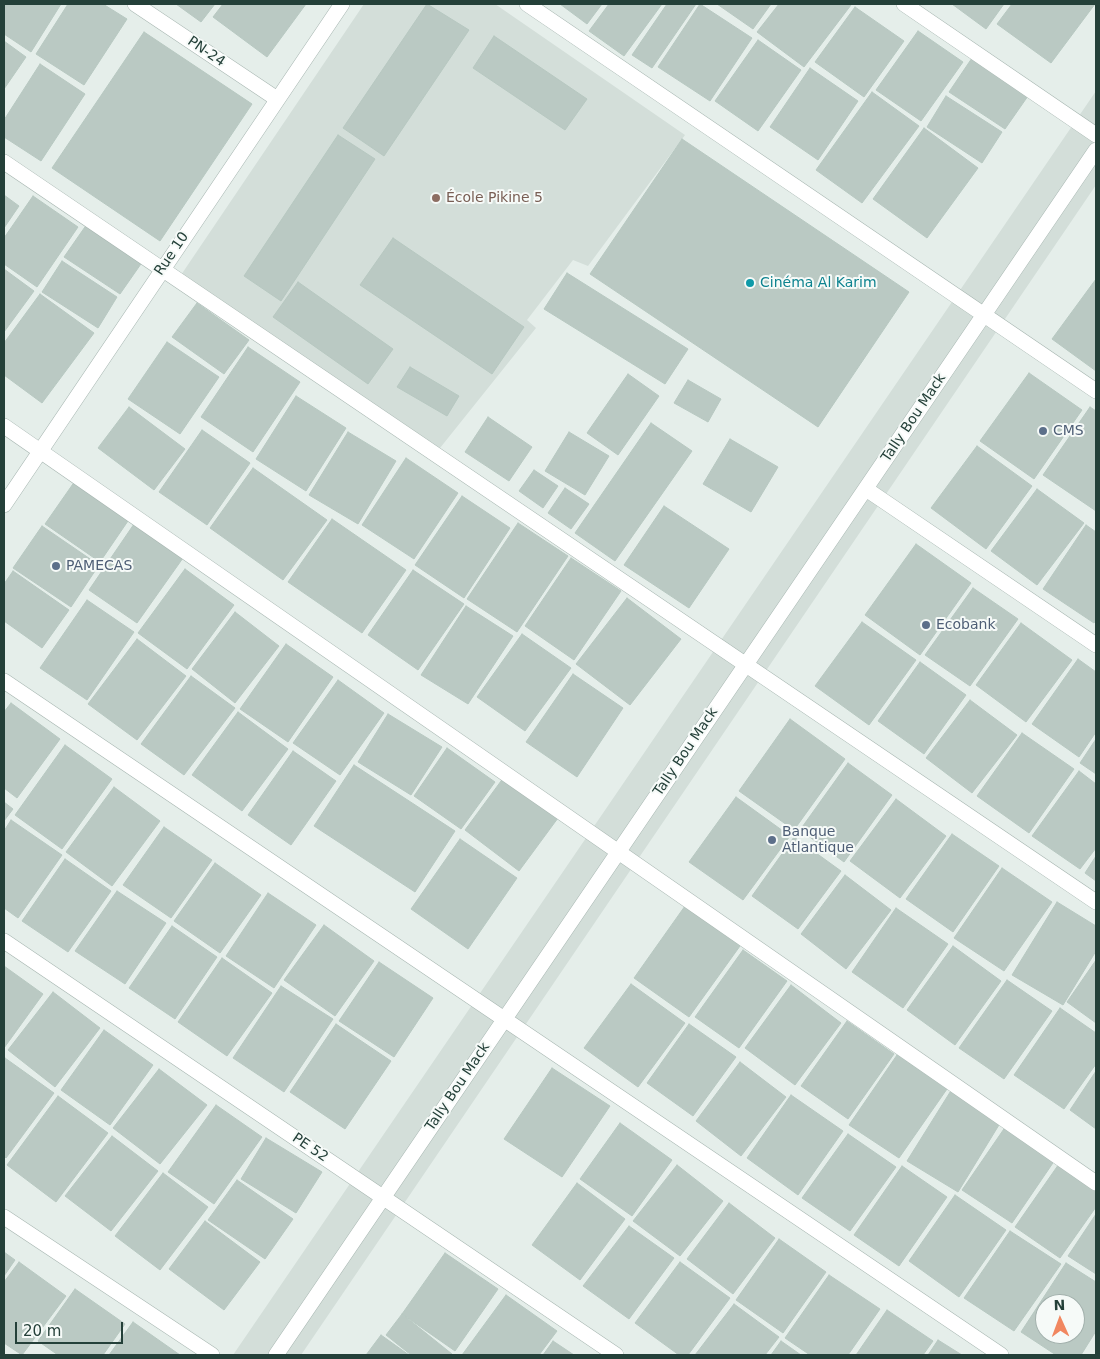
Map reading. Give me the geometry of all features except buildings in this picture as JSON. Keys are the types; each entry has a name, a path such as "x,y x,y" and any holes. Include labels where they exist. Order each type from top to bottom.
{"street":[{"name":"PN-24","path":"135,4 277,99"},
{"name":"Rue 10","path":"4,505 342,4"},
{"path":"527,4 1096,391"},
{"path":"904,4 1096,134"},
{"name":"Tally Bou Mack","path":"276,1355 1096,150"},
{"path":"4,162 1096,902"},
{"path":"4,426 1096,1183"},
{"path":"866,489 1096,645"},
{"path":"4,681 1001,1355"},
{"name":"PE 52","path":"4,941 616,1355"},
{"path":"4,1217 212,1355"}],"shaded area":[{"name":"École Pikine 5","path":"364,4 495,4 685,135 588,266 573,260 527,320 536,328 440,448 181,275"},
{"path":"1096,91 1096,185 301,1355 233,1355"}],"place":[{"name":"École Pikine 5","path":"436,198"},
{"name":"Cinéma Al Karim","path":"750,283"},
{"name":"CMS","path":"1043,431"},
{"name":"PAMECAS","path":"56,566"},
{"name":"Ecobank","path":"926,625"},
{"name":"Banque Atlantique","path":"772,840"}]}
